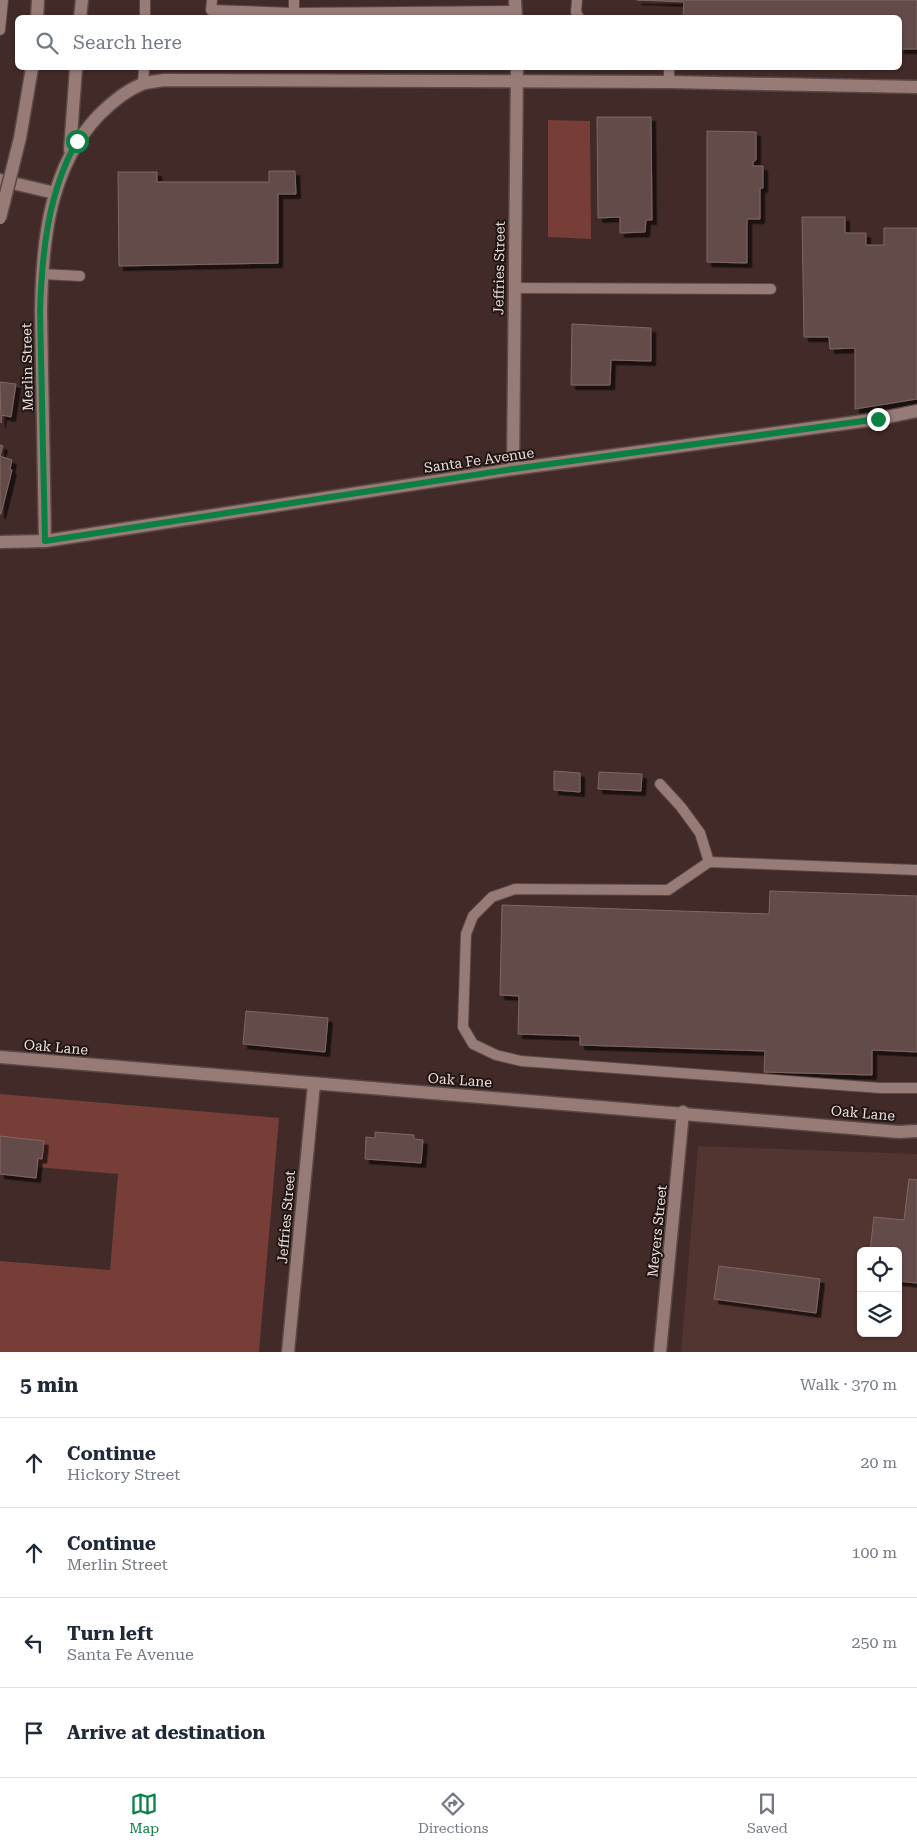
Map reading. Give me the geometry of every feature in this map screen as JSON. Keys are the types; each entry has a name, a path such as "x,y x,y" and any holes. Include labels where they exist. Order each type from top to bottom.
{"street":[{"path":"37,15 38,0"},
{"path":"80,15 82,0"},
{"path":"0,218 20,138 32,70"},
{"path":"69,155 76,70"},
{"name":"Jeffries Street","path":"513,469 517,70"},
{"path":"69,155 89,125 123,93 144,84 165,80 517,83 669,82 917,87"},
{"name":"Merlin Street","path":"45,541 40,311 42,274 46,234 54,193 69,155"},
{"path":"0,180 54,193"},
{"name":"Santa Fe Avenue","path":"0,542 45,541 513,469 878,419 917,411"},
{"name":"Oak Lane","path":"0,1057 917,1132"},
{"name":"Jeffries Street","path":"288,1352 314,1084"},
{"name":"Meyers Street","path":"660,1352 683,1112"}],"lane":[{"path":"145,0 145,15"},
{"path":"212,0 211,10 294,13 515,10"},
{"path":"294,0 294,13"},
{"path":"577,0 578,15"},
{"path":"0,30 2,5"},
{"path":"144,70 144,84"},
{"path":"669,70 669,82"},
{"path":"42,274 80,276"},
{"path":"514,288 772,289"},
{"path":"660,784 681,807 700,833 708,862"},
{"path":"917,870 708,862 668,890 515,889 492,897 473,916 466,934 463,1026 473,1044 496,1055 521,1061 880,1088 917,1088"}],"shaded area":[{"path":"548,120 590,121 591,239 548,237"},
{"path":"0,1094 279,1118 259,1352 0,1352 0,1261 110,1270 118,1174 0,1164"},
{"path":"698,1146 917,1154 917,1352 681,1352"}],"building":[{"path":"637,0 917,0 917,49 902,49 902,15 683,15 684,2"},
{"path":"597,117 651,117 652,220 646,220 645,232 620,233 620,217 598,218"},
{"path":"707,131 756,132 756,160 753,162 753,166 763,166 763,188 760,188 760,219 747,219 747,263 707,262"},
{"path":"269,171 295,171 296,194 278,194 278,263 119,266 118,172 157,172 157,182 269,182"},
{"path":"802,217 845,217 845,233 866,233 866,245 884,245 884,228 917,228 917,399 855,409 855,348 830,349 829,337 804,337"},
{"path":"572,324 651,328 651,361 611,360 610,385 571,385"},
{"path":"0,382 16,384 11,417 2,415 1,423"},
{"path":"0,445 3,446 0,456"},
{"path":"0,456 12,460 10,469 12,470 1,514 0,514"},
{"path":"554,771 580,773 580,792 554,790"},
{"path":"599,772 642,774 641,791 598,789"},
{"path":"770,891 917,896 917,1052 872,1050 872,1075 764,1072 765,1051 580,1045 580,1036 518,1034 519,996 500,995 502,905 769,914"},
{"path":"246,1011 328,1018 325,1052 243,1044"},
{"path":"375,1132 414,1135 414,1139 423,1140 421,1163 365,1159 366,1137 375,1138"},
{"path":"0,1136 44,1141 42,1159 38,1158 36,1178 0,1174"},
{"path":"909,1179 917,1180 917,1283 902,1281 902,1247 870,1247 874,1217 904,1220"},
{"path":"719,1266 820,1279 816,1313 714,1299"}],"route":[{"path":"77,141 69,155 54,193 46,234 42,274 40,311 45,541 513,469 878,419"}]}
